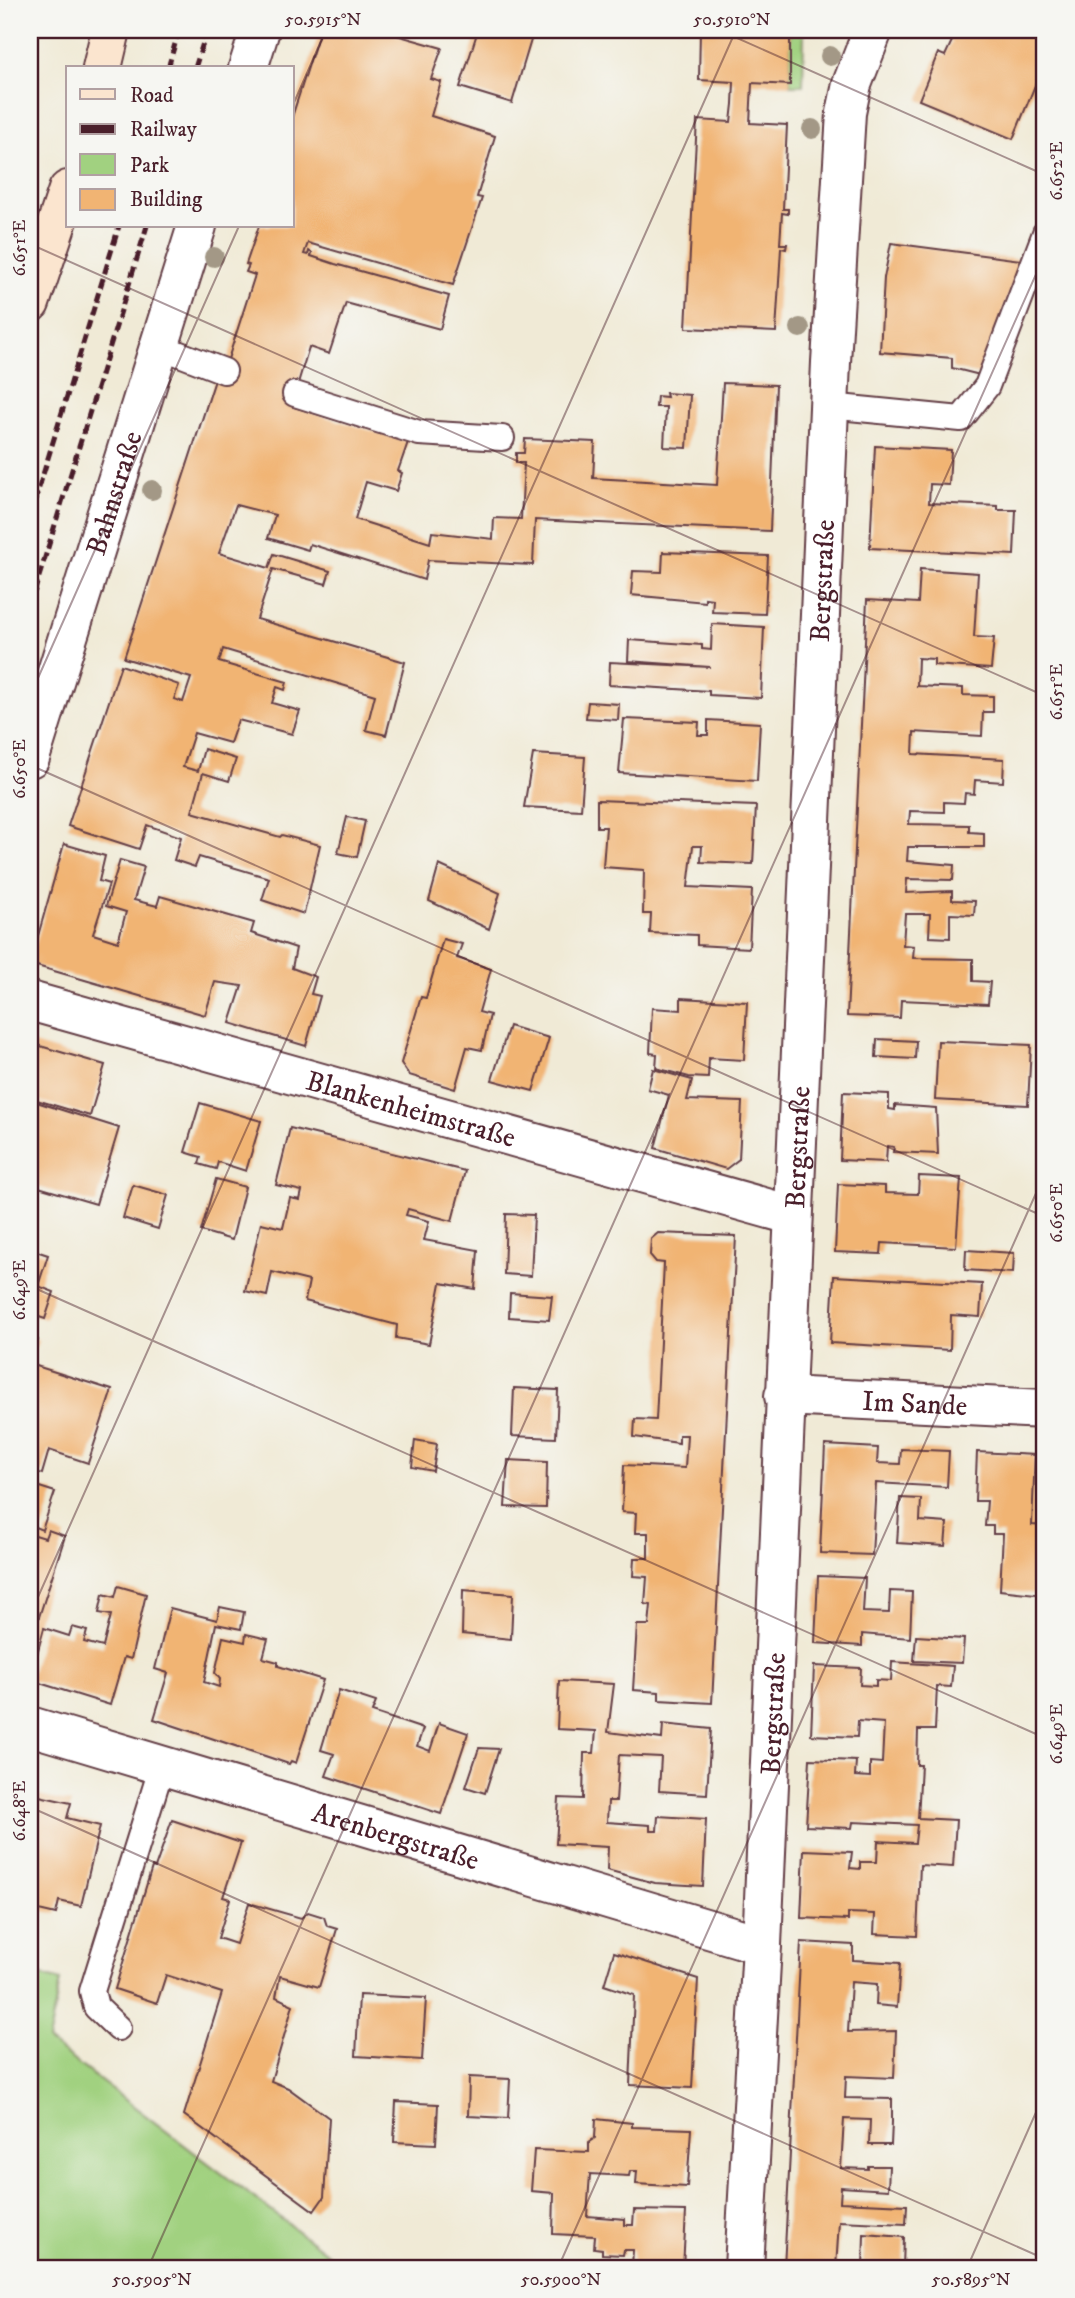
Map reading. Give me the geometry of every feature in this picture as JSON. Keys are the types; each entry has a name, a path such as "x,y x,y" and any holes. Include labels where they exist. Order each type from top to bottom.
{"street":[{"path":"102,66 111,30"},
{"path":"249,66 260,30"},
{"name":"Bergstraße","path":"744,2268 762,1945 791,1215 829,406 846,113 852,83 873,30"},
{"path":"30,303 66,196"},
{"name":"Bahnstraße","path":"30,758 196,228"},
{"name":"Blankenheimstraße","path":"30,1001 791,1215"},
{"name":"Im Sande","path":"784,1396 1045,1409"},
{"name":"Arenbergstraße","path":"30,1726 762,1945"}],"lane":[{"path":"829,406 961,419 987,386 1045,233"},
{"path":"159,346 224,371"},
{"path":"295,394 419,433 502,439"},
{"path":"118,2028 96,2007 92,1991 162,1766"}],"green space":[{"path":"790,30 804,30 803,85 790,85"},
{"path":"30,1972 60,1981 48,2041 346,2268 30,2268"}],"building":[{"path":"320,30 391,30 389,33 442,48 431,79 441,82 431,116 495,136 477,197 482,198 453,285 308,243 304,254 308,255 309,251 311,256 335,264 449,296 440,329 346,303 329,354 309,347 291,406 408,442 398,471 402,473 396,491 366,482 355,519 430,543 432,532 493,539 494,518 521,519 524,463 516,463 516,453 524,453 525,439 595,442 593,478 717,485 723,383 776,385 770,531 535,520 533,565 428,560 424,580 310,544 308,550 268,538 275,515 236,505 219,553 269,568 274,554 330,571 326,584 273,569 257,619 405,662 386,735 366,730 375,695 223,649 219,662 287,682 285,690 277,687 272,703 300,711 292,734 238,720 230,743 194,733 183,767 198,771 204,749 236,759 229,781 203,773 192,812 280,837 282,835 320,845 304,914 262,900 269,878 199,857 195,867 174,860 181,837 147,825 139,849 68,826 121,665 179,685 174,699 183,702 191,678 124,658 215,380 221,381 255,275 246,272 249,265 246,264 258,228 294,228 294,111"},
{"path":"478,30 534,30 512,103 460,87"},
{"path":"700,30 790,30 790,85 752,83 750,123 787,125 783,209 788,209 788,214 782,213 780,244 787,244 786,249 781,248 776,332 686,328 697,120 731,122 733,104 734,82 699,80"},
{"path":"948,30 1045,32 1045,61 1013,139 919,100 938,53 945,56 952,41 944,37"},
{"path":"891,243 1021,260 980,375 952,368 952,358 880,352 884,278"},
{"path":"666,393 690,395 687,448 664,447 666,407 656,407 657,396 667,397"},
{"path":"875,446 951,450 949,485 930,484 929,503 998,506 998,510 1016,510 1014,555 870,548"},
{"path":"663,552 768,556 765,614 712,612 713,599 705,598 705,602 631,595 633,571 662,572"},
{"path":"920,569 978,573 974,637 994,638 991,669 934,665 934,659 918,658 917,686 963,688 963,695 993,696 993,712 983,712 982,736 914,732 913,754 1004,759 1003,782 975,780 974,794 965,793 964,803 944,802 944,812 910,811 909,824 969,825 969,832 984,833 984,847 908,847 907,861 954,865 953,880 907,879 906,893 952,891 952,900 975,901 974,915 950,914 950,938 929,937 930,914 905,914 903,945 914,946 913,958 973,959 973,981 990,982 988,1004 901,1000 900,1018 847,1016 867,600 918,603"},
{"path":"712,624 764,627 761,698 709,695 709,691 609,685 610,662 710,667 628,661 629,640 702,645 702,649 711,650"},
{"path":"588,702 619,704 618,720 586,718"},
{"path":"624,719 699,722 698,735 708,735 708,720 760,723 757,781 619,773"},
{"path":"533,754 585,757 581,810 524,807"},
{"path":"597,800 756,806 753,864 701,862 702,846 693,846 688,887 752,890 749,948 697,945 697,935 650,933 651,914 643,914 644,870 603,867 606,827 597,827"},
{"path":"347,817 365,821 357,857 338,853"},
{"path":"64,844 105,856 99,881 109,884 93,934 118,942 126,912 106,906 120,860 144,867 134,900 157,906 160,896 254,923 251,933 296,948 292,968 316,977 311,994 320,996 306,1046 230,1023 242,986 215,982 205,1015 30,964"},
{"path":"439,865 500,893 489,929 429,901"},
{"path":"443,939 462,944 457,958 491,969 479,1012 490,1015 482,1050 467,1047 455,1089 409,1075 401,1063 421,997 426,998"},
{"path":"681,998 747,1002 744,1060 709,1058 708,1078 689,1077 656,1068 657,1054 650,1053 652,1008 681,1010"},
{"path":"509,1026 549,1038 533,1091 492,1080"},
{"path":"877,1039 916,1041 915,1059 876,1057"},
{"path":"938,1041 1031,1045 1028,1105 935,1100"},
{"path":"30,1043 105,1065 90,1116 30,1098"},
{"path":"653,1069 692,1080 687,1100 742,1102 739,1159 726,1169 655,1148 669,1095 648,1089"},
{"path":"843,1092 889,1094 889,1109 895,1110 895,1105 936,1108 938,1154 893,1152 894,1147 887,1146 886,1162 840,1160"},
{"path":"30,1100 119,1128 96,1204 35,1186 30,1200"},
{"path":"200,1103 261,1121 246,1171 218,1162 216,1169 199,1164 201,1157 185,1152"},
{"path":"290,1128 465,1171 452,1221 408,1209 406,1215 429,1221 424,1240 478,1250 475,1289 441,1283 429,1344 396,1338 397,1325 305,1301 309,1281 272,1272 267,1296 245,1291 261,1223 283,1228 290,1198 300,1200 302,1191 276,1185"},
{"path":"919,1176 961,1178 956,1247 882,1243 881,1254 835,1252 838,1184 885,1186 885,1193 918,1194"},
{"path":"216,1179 245,1187 232,1240 201,1231"},
{"path":"133,1185 168,1195 158,1229 123,1218"},
{"path":"506,1214 534,1215 531,1276 504,1274"},
{"path":"658,1233 736,1236 712,1703 659,1700 659,1692 633,1690 637,1625 649,1625 651,1605 645,1604 647,1577 633,1576 634,1558 648,1558 648,1533 635,1533 636,1513 622,1512 624,1465 685,1468 687,1435 679,1435 679,1443 634,1437 635,1419 656,1420 664,1263 656,1262 650,1255 651,1239"},
{"path":"30,1249 48,1255 38,1286 54,1292 45,1319 30,1314"},
{"path":"966,1250 1014,1253 1013,1273 965,1270"},
{"path":"834,1276 982,1284 980,1317 951,1315 950,1350 830,1343"},
{"path":"510,1293 552,1296 549,1320 509,1317"},
{"path":"30,1337 38,1340 30,1362"},
{"path":"30,1364 112,1390 88,1463 49,1450 42,1474 30,1470"},
{"path":"514,1388 558,1390 556,1438 512,1436"},
{"path":"415,1440 437,1444 433,1471 412,1467"},
{"path":"825,1445 878,1448 877,1463 900,1464 901,1449 949,1451 947,1487 876,1483 872,1555 820,1553"},
{"path":"977,1452 1035,1455 1032,1525 1045,1526 1045,1595 1000,1590 1003,1534 993,1534 993,1526 985,1526 987,1501 975,1501"},
{"path":"508,1460 547,1462 546,1508 505,1507"},
{"path":"30,1484 55,1492 42,1530 30,1525"},
{"path":"900,1498 921,1499 920,1521 947,1523 945,1546 897,1543"},
{"path":"48,1530 65,1536 30,1645 30,1541 32,1534 45,1538"},
{"path":"818,1576 865,1578 863,1612 889,1613 890,1591 912,1592 910,1638 862,1634 862,1646 815,1643"},
{"path":"118,1586 146,1594 131,1659 124,1657 110,1705 30,1680 44,1628 69,1636 72,1627 87,1631 84,1642 103,1647 111,1615 99,1613 103,1594 115,1597"},
{"path":"463,1590 513,1594 511,1639 462,1634"},
{"path":"220,1607 244,1612 241,1629 216,1624 204,1682 219,1687 220,1679 215,1673 223,1637 245,1642 246,1634 268,1639 263,1658 278,1662 278,1666 323,1680 296,1763 291,1761 289,1764 154,1719 168,1673 155,1669 170,1608 217,1620"},
{"path":"916,1636 964,1639 962,1663 914,1661"},
{"path":"892,1662 953,1666 951,1687 937,1686 935,1730 918,1730 917,1765 921,1765 918,1818 956,1820 953,1867 920,1865 917,1936 874,1934 875,1914 848,1913 848,1920 801,1918 804,1850 852,1852 850,1868 860,1869 860,1862 877,1862 878,1841 915,1843 917,1825 853,1822 852,1828 806,1826 810,1759 856,1761 855,1776 870,1777 870,1762 882,1763 884,1723 858,1721 857,1737 811,1735 814,1666 861,1668 860,1685 876,1686 876,1680 891,1681"},
{"path":"559,1681 614,1684 608,1732 662,1739 663,1724 711,1729 707,1794 659,1791 661,1757 619,1755 616,1801 608,1801 607,1822 650,1825 650,1831 657,1831 658,1816 706,1819 703,1886 655,1883 607,1870 608,1847 556,1844 559,1798 583,1799 584,1753 594,1753 596,1731 557,1729"},
{"path":"339,1690 376,1702 372,1712 423,1729 417,1746 430,1751 439,1723 468,1733 441,1814 326,1776 334,1754 321,1750"},
{"path":"479,1748 499,1749 485,1793 466,1787"},
{"path":"30,1794 71,1803 67,1818 100,1826 81,1906 59,1901 56,1914 30,1908 30,1861 35,1834 30,1833"},
{"path":"172,1820 241,1843 223,1897 230,1899 218,1938 236,1944 249,1903 301,1918 308,1912 324,1917 327,1926 337,1929 319,1987 280,1976 276,1997 293,2005 271,2081 288,2088 329,2118 324,2197 314,2211 184,2115 222,1993 166,1975 157,2003 115,1989 152,1867 155,1868"},
{"path":"801,1942 853,1945 853,1960 900,1963 897,2007 876,2005 877,1984 851,1982 848,2032 896,2031 894,2078 846,2076 845,2098 892,2099 891,2145 869,2145 870,2120 844,2119 841,2168 868,2169 868,2166 889,2166 888,2190 841,2187 840,2202 907,2205 906,2224 839,2221 836,2268 784,2268"},
{"path":"614,1952 698,1979 692,2088 630,2085 634,1995 604,1985"},
{"path":"359,1995 426,1998 422,2060 356,2056"},
{"path":"469,2077 510,2079 508,2118 468,2116"},
{"path":"396,2102 438,2104 436,2144 394,2142"},
{"path":"596,2119 632,2123 632,2127 691,2129 687,2187 636,2184 637,2171 630,2171 629,2176 590,2174 587,2216 625,2219 625,2225 633,2225 634,2210 686,2211 683,2268 632,2267 633,2250 624,2250 623,2255 602,2254 602,2249 594,2248 595,2236 553,2234 554,2193 531,2191 534,2150 589,2152 589,2142 595,2138"},
{"path":"864,2234 904,2237 903,2268 863,2268"}],"railway":[{"path":"169,66 179,30"},
{"path":"196,66 207,30"},
{"path":"30,517 118,228"},
{"path":"30,606 146,228"}]}
